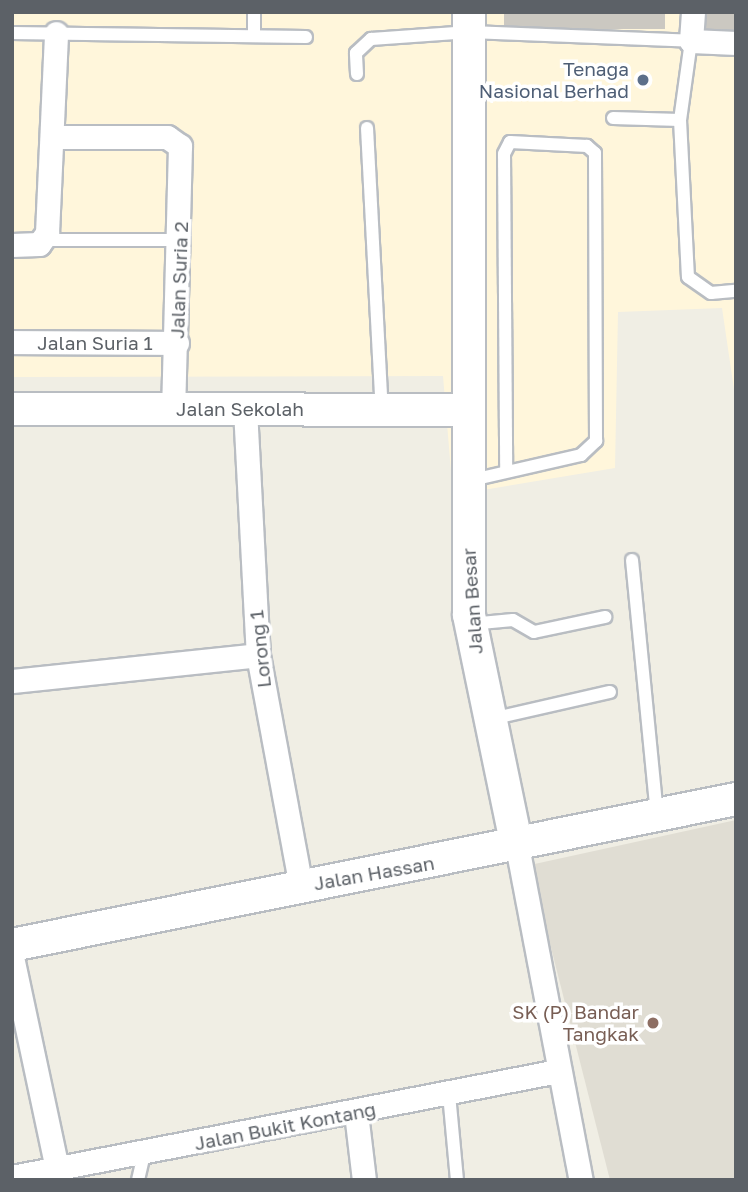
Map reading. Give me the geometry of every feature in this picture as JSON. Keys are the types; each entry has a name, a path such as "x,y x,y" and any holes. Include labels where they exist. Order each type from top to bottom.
{"street":[{"path":"693,12 691,41 736,43"},
{"name":"Jalan Besar","path":"469,22 467,481 470,624 488,720 517,846 581,1180"},
{"path":"12,245 44,240 54,137 56,33"},
{"name":"Jalan Suria 2","path":"54,137 167,137 181,152 181,240 173,409"},
{"name":"Jalan Suria 1","path":"12,342 177,343"},
{"name":"Jalan Sekolah","path":"12,409 468,410"},
{"name":"Lorong 1","path":"245,409 258,655 301,886"},
{"path":"12,681 258,655"},
{"name":"Jalan Hassan","path":"12,945 301,886 517,846 736,799"},
{"path":"12,957 57,1169"},
{"name":"Jalan Bukit Kontang","path":"12,1177 356,1113 558,1071"},
{"path":"356,1113 364,1180"}],"lane":[{"path":"254,12 254,36"},
{"path":"357,74 356,53 371,40 469,22 691,41 680,120 688,277 711,293 736,291"},
{"path":"12,33 306,37"},
{"path":"613,118 680,120"},
{"path":"367,128 382,410"},
{"path":"467,481 581,455 596,441 595,153 587,146 510,142 504,154 506,471"},
{"path":"44,240 181,240"},
{"path":"632,560 657,816"},
{"path":"470,624 513,620 534,632 605,617"},
{"path":"488,720 610,692"},
{"path":"449,1094 457,1180"},
{"path":"138,1180 144,1153"}],"shaded area":[{"path":"12,12 736,12 736,403 722,308 618,312 615,468 453,495 443,376 12,377"},
{"name":"SK (P) Bandar Tangkak","path":"736,820 736,1180 610,1180 530,865"}],"building":[{"path":"504,12 665,12 665,29 504,29"},
{"path":"705,12 736,12 736,33 705,33"}],"place":[{"name":"Tenaga Nasional Berhad","path":"643,80"},
{"name":"SK (P) Bandar Tangkak","path":"653,1023"}]}
